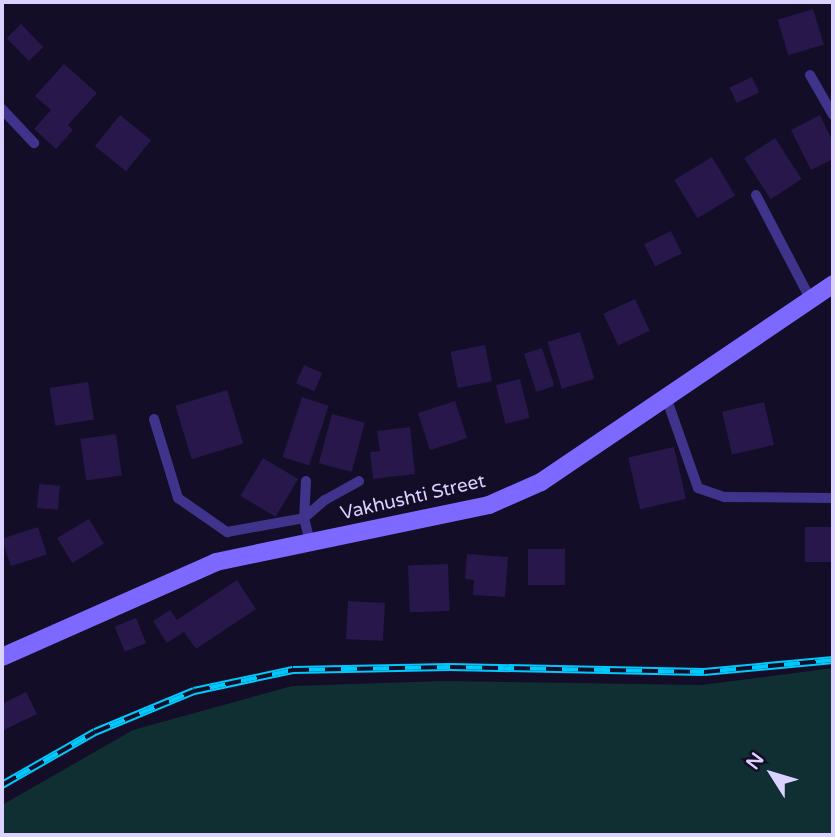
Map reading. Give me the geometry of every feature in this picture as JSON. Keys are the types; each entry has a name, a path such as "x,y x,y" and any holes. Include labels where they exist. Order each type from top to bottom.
{"street":[{"name":"Vakhushti Street","path":"2,657 216,562 489,505 541,482 667,400 833,284"}],"lane":[{"path":"810,75 833,115"},
{"path":"2,109 34,143"},
{"path":"755,195 811,300"},
{"path":"667,400 698,488 724,497 833,498"},
{"path":"154,419 178,498 227,532 304,519 325,500 359,481"},
{"path":"306,481 304,519 310,542"}],"green space":[{"path":"833,668 833,835 2,835 2,805 133,730 292,686 443,681 701,685"}],"building":[{"path":"813,9 824,44 788,55 778,20"},
{"path":"21,24 43,47 29,61 7,38"},
{"path":"64,64 97,93 68,125 73,130 56,149 34,129 51,110 35,96"},
{"path":"752,77 759,92 737,103 729,88"},
{"path":"120,115 151,140 126,171 95,146"},
{"path":"820,115 833,142 833,159 811,170 791,130"},
{"path":"775,138 802,179 771,199 744,158"},
{"path":"712,157 735,196 697,218 674,180"},
{"path":"671,231 682,253 655,267 644,244"},
{"path":"635,299 650,331 618,346 603,314"},
{"path":"580,332 594,379 562,389 547,342"},
{"path":"485,345 492,381 458,388 451,352"},
{"path":"542,348 554,386 536,392 524,354"},
{"path":"304,365 322,373 314,391 296,383"},
{"path":"520,379 530,418 505,424 496,385"},
{"path":"88,382 94,420 55,426 49,388"},
{"path":"227,390 243,444 192,459 175,406"},
{"path":"302,397 329,406 309,466 283,457"},
{"path":"455,401 467,438 430,450 418,413"},
{"path":"764,402 774,445 732,455 722,412"},
{"path":"332,414 365,423 352,472 319,463"},
{"path":"410,427 415,474 373,479 370,452 380,451 377,431"},
{"path":"116,434 122,476 86,481 80,439"},
{"path":"674,447 686,499 640,509 628,458"},
{"path":"263,458 298,479 275,517 240,496"},
{"path":"39,484 60,486 58,510 37,508"},
{"path":"89,519 104,544 72,563 57,538"},
{"path":"38,527 47,555 11,566 2,539"},
{"path":"805,527 833,527 833,562 805,562"},
{"path":"528,549 565,549 565,585 528,585"},
{"path":"467,554 508,557 505,597 473,595 474,580 465,579"},
{"path":"448,564 450,611 410,612 408,565"},
{"path":"237,580 256,609 196,649 184,632 167,643 153,621 170,610 177,620"},
{"path":"348,601 385,603 383,641 346,639"},
{"path":"136,618 146,643 125,652 115,627"},
{"path":"26,692 37,714 2,731 2,704"}],"railway":[{"path":"2,785 95,732 194,691 293,670 450,667 704,672 833,660"}]}
